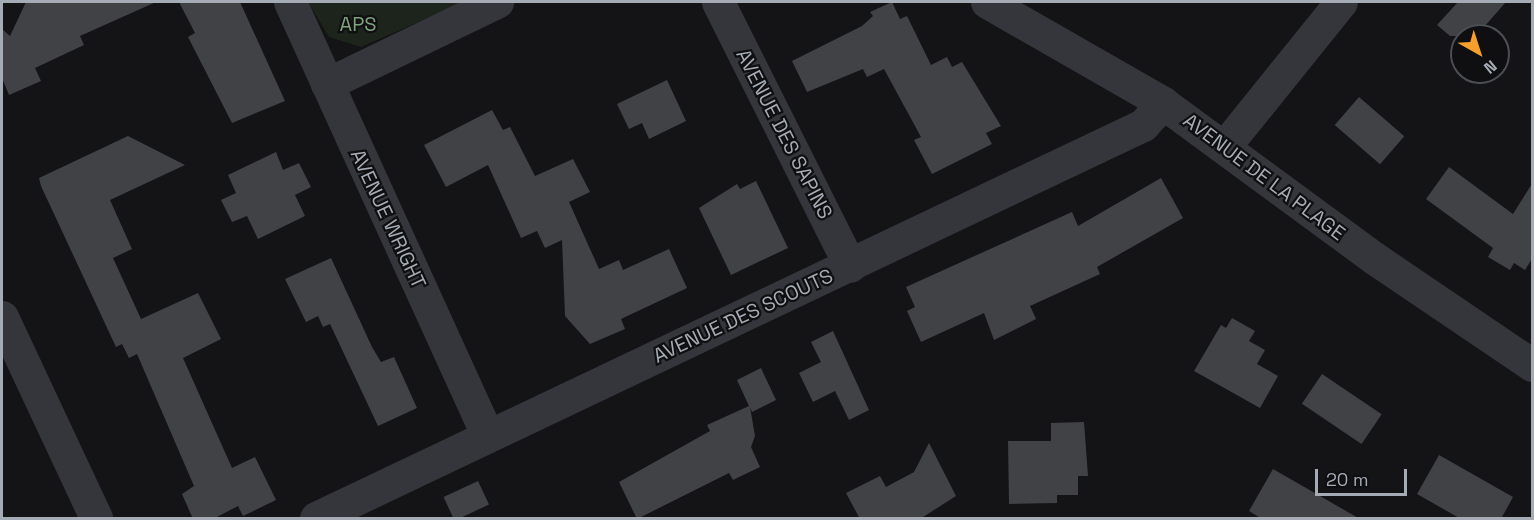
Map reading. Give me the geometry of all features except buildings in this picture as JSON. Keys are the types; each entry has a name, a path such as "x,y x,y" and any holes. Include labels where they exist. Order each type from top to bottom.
{"street":[{"name":"AVENUE WRIGHT","path":"290,2 488,436"},
{"path":"327,84 497,2"},
{"name":"AVENUE DES SAPINS","path":"718,2 850,266"},
{"name":"AVENUE DE LA PLAGE","path":"987,2 1163,103 1365,252 1533,365"},
{"path":"1224,147 1341,2"},
{"name":"AVENUE DES SCOUTS","path":"316,519 1143,125 1163,103"},
{"path":"2,317 96,519"}],"green space":[{"name":"APS","path":"308,2 464,2 361,47 329,37"}]}
